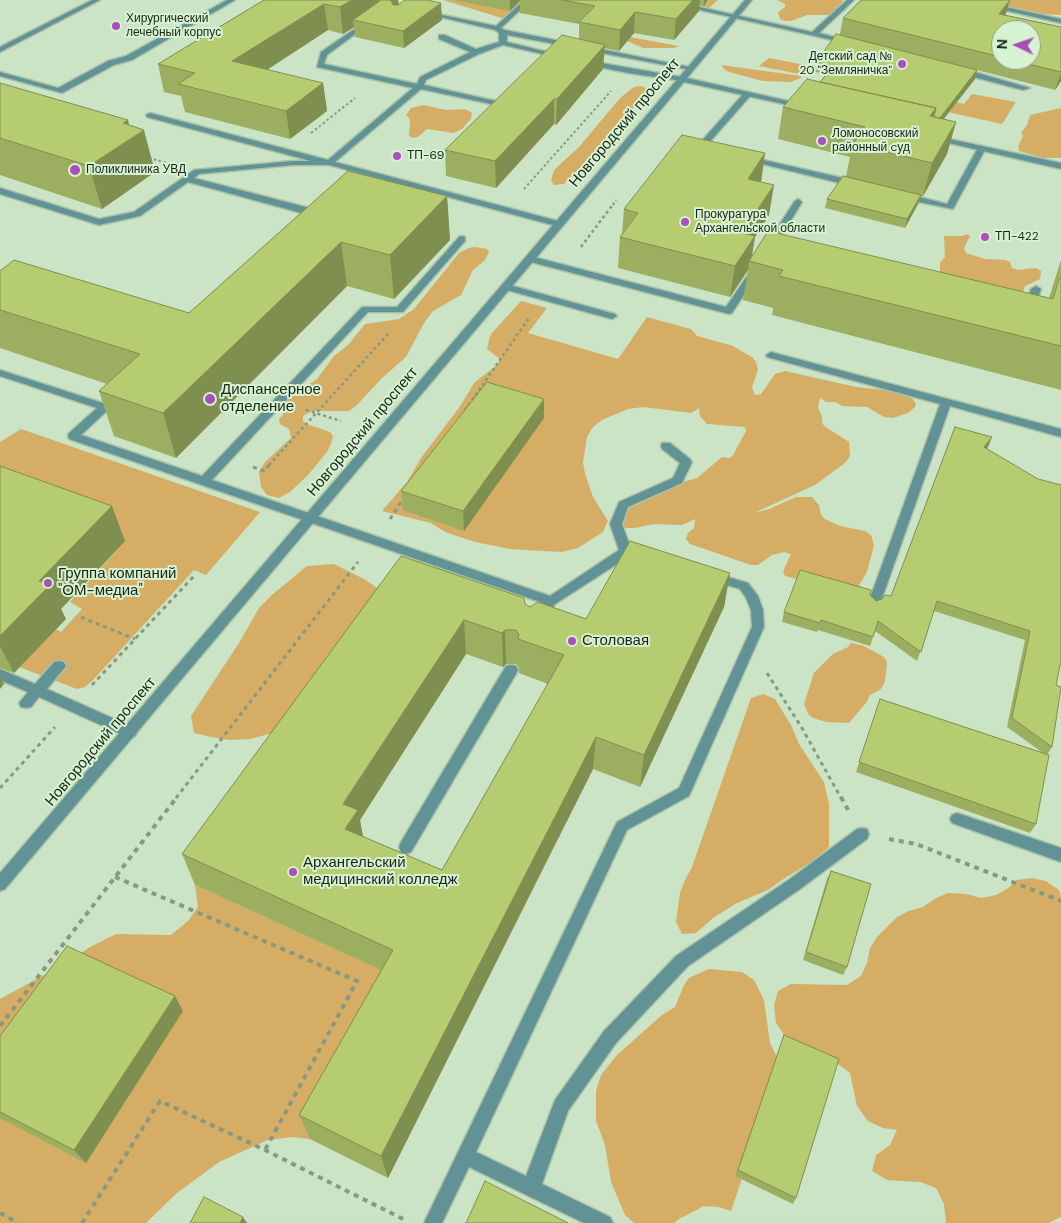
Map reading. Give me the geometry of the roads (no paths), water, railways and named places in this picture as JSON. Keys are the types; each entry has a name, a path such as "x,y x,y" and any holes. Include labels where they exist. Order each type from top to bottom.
{"street":[{"path":"0,50 97,0"},
{"path":"0,74 59,91 111,63 129,58 232,0"},
{"path":"500,30 528,0"},
{"path":"659,0 863,45"},
{"name":"Новгородский проспект","path":"0,884 749,0"},
{"path":"815,33 852,0"},
{"path":"992,0 988,5 1061,20"},
{"path":"420,11 500,30 691,68"},
{"path":"371,20 324,54 320,65 502,105"},
{"path":"500,30 503,43"},
{"path":"442,37 476,52"},
{"path":"0,191 100,222 137,214 197,172 293,163 329,163 419,87 423,79 476,52 503,43 572,59"},
{"path":"582,61 628,72 682,79 813,109"},
{"path":"949,68 1026,88"},
{"path":"721,151 702,146 748,94"},
{"path":"150,115 559,224"},
{"path":"926,135 1061,166"},
{"path":"892,193 950,207 982,148"},
{"path":"740,156 864,186"},
{"path":"187,179 318,213 311,219"},
{"path":"530,259 729,312 798,202"},
{"path":"204,480 365,308 400,310 462,239"},
{"path":"506,287 612,316"},
{"path":"1036,289 1030,310 1061,317"},
{"path":"772,355 1061,432"},
{"path":"0,373 105,407 73,436 376,539 551,601"},
{"path":"874,604 946,402"},
{"path":"626,552 616,524 623,505 678,480 686,462 666,446"},
{"path":"536,626 551,601 626,552 653,560"},
{"path":"433,1223 622,826 684,792 758,627 757,610 752,596 744,586 699,573"},
{"path":"26,703 59,666"},
{"path":"406,847 511,670"},
{"path":"0,674 130,732"},
{"path":"957,819 1061,855"},
{"path":"531,1188 561,1106 610,1037 682,961 795,884 862,834"},
{"path":"465,1156 604,1223"}],"place":[{"name":"Хирургический лечебный корпус","path":"116,26"},
{"name":"Детский сад № 20 \"Земляничка\"","path":"902,64"},
{"name":"Ломоносовский районный cуд","path":"822,141"},
{"name":"ТП-69","path":"397,156"},
{"name":"Поликлиника УВД","path":"75,170"},
{"name":"Прокуратура Архангельской области","path":"685,222"},
{"name":"ТП-422","path":"985,237"},
{"name":"Диспансерное отделение","path":"210,399"},
{"name":"Группа компаний \"ОМ-медиа\"","path":"48,583"},
{"name":"Столовая","path":"572,641"},
{"name":"Архангельский медицинский колледж","path":"293,872"}]}
